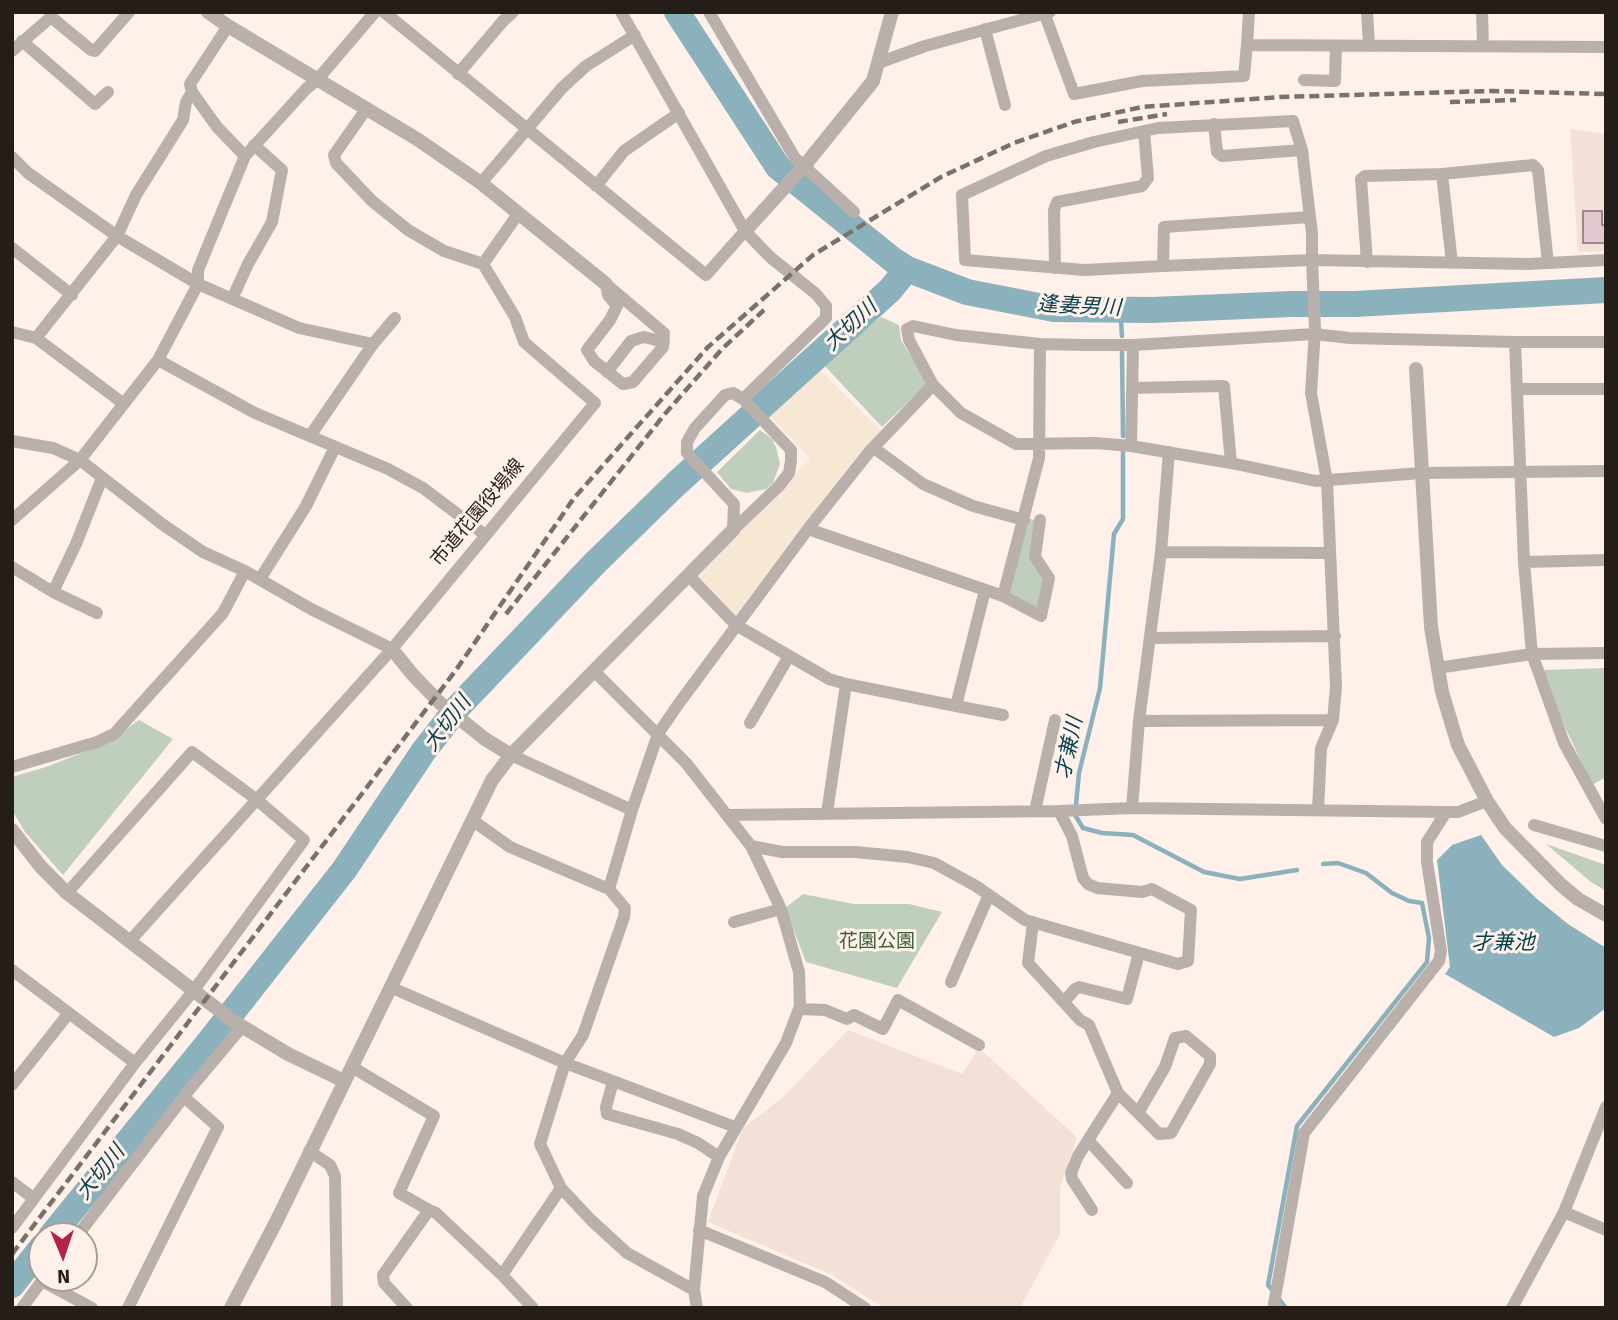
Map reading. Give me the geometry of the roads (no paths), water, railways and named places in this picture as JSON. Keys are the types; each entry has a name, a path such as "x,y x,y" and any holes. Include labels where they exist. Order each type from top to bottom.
{"street":[{"path":"12,51 51,17 90,50 95,51 129,12"},
{"path":"208,12 417,139 481,183 664,333 663,347 633,382 622,384 594,361 587,350 610,320 617,306"},
{"path":"12,520 80,460 158,359 198,284 198,270 249,150 317,80 375,12"},
{"path":"384,12 706,275 802,167 873,81 892,12"},
{"path":"458,74 513,12"},
{"path":"621,12 745,231 771,257 816,294 828,311 826,318 743,399"},
{"path":"709,12 795,158 854,212"},
{"path":"878,63 925,46 1048,14 1074,94 1142,81 1244,76 1249,12"},
{"path":"1367,12 1369,46"},
{"path":"1482,12 1483,46"},
{"path":"228,26 190,84 192,92 217,127 282,170 272,222 232,299"},
{"path":"985,29 1005,105"},
{"path":"481,183 562,88 586,66 635,35"},
{"path":"22,41 95,104 108,92"},
{"path":"1247,45 1606,47"},
{"path":"1304,80 1335,81 1336,46"},
{"path":"36,338 117,236 136,195 183,120 186,102 192,92"},
{"path":"367,108 334,155 336,163 372,201 408,230 444,251 484,264 519,214"},
{"path":"596,186 624,151 679,113"},
{"path":"1318,810 1321,748 1334,720 1335,636 1326,481 1311,393 1315,331 1312,265 1310,217 1302,150 1293,121 1214,124 1144,131 1046,156 961,195 965,260 1084,270 1163,266 1312,265 1367,262 1548,263 1606,260"},
{"path":"1214,124 1217,152 1222,156 1302,150"},
{"path":"1055,268 1054,210 1058,202 1144,184 1148,178 1144,131"},
{"path":"12,157 28,173 117,236 198,284 299,328 373,344"},
{"path":"1367,262 1361,179 1532,165 1536,167 1548,263"},
{"path":"1442,174 1452,263"},
{"path":"1163,266 1162,230 1168,225 1310,217"},
{"path":"12,248 72,295"},
{"name":"市道花園役場線","path":"129,942 392,649 595,402 524,342 515,317 484,264"},
{"path":"606,284 608,295 617,306 634,307"},
{"path":"310,436 373,344 395,318"},
{"path":"1606,341 1350,338 1315,331 1133,345 1040,344 956,335 913,326 907,329 909,340 933,385 961,413 1016,444 1095,443 1131,446 1315,481 1421,473 1606,471"},
{"path":"12,332 36,338 124,404"},
{"path":"607,372 631,341 644,337 664,342"},
{"path":"1514,342 1524,562 1532,654 1563,743 1606,819"},
{"path":"1003,596 1041,444 1040,344"},
{"path":"1131,446 1133,345"},
{"path":"158,359 255,414 388,469 423,488 484,534"},
{"path":"1416,369 1431,627 1442,692 1458,745 1487,801 1505,828 1542,867 1578,899 1606,915"},
{"path":"609,889 658,734 808,529 874,448 933,385"},
{"path":"1132,388 1224,386 1231,463"},
{"path":"1517,389 1606,389"},
{"path":"232,1308 492,780 511,755 779,486 789,473 791,450 743,399 733,393 725,395 695,428 687,442 687,453 734,504 733,530"},
{"path":"12,441 53,448 80,460 162,524 203,552 245,571 311,609 392,649 440,703 511,755 632,810"},
{"path":"260,579 306,506 335,447"},
{"path":"874,448 923,484 973,506 1024,520"},
{"path":"1132,808 1139,721 1161,552 1169,452"},
{"path":"53,592 76,544 102,478"},
{"path":"734,504 762,503"},
{"path":"808,529 1003,596 1041,616 1049,578 1035,557 1041,520"},
{"path":"1161,552 1330,554"},
{"path":"1524,562 1606,560"},
{"path":"12,567 53,592 97,612"},
{"path":"12,768 97,742 114,734 223,613 245,571"},
{"path":"689,576 736,625 829,679 1003,715"},
{"path":"956,706 985,590"},
{"path":"1150,638 1335,636"},
{"path":"1437,668 1532,654 1606,653"},
{"path":"750,723 789,656"},
{"path":"595,672 686,763 751,846 781,909 799,972 799,1009 786,1043 735,1127 703,1196 694,1290 697,1308"},
{"path":"827,813 846,684"},
{"path":"1035,811 1055,720"},
{"path":"1139,721 1334,720"},
{"path":"12,1228 135,1063 194,990 304,840 256,799 192,752 67,893"},
{"path":"728,815 1132,808 1458,812 1487,801"},
{"path":"751,846 782,852 855,852 908,857 934,863 976,886 988,897 1025,920 1178,964 1188,961 1191,910 1152,889 1142,892 1097,888 1088,884 1083,878 1072,836 1071,810"},
{"path":"1276,1299 1304,1133 1439,961 1441,950 1427,862 1427,842 1446,812"},
{"path":"472,820 510,847 609,889 625,908 583,1035 565,1063 540,1144 561,1188 591,1220 627,1252 694,1290"},
{"path":"1534,825 1606,846"},
{"path":"15,840 67,893 238,1024 288,1054 344,1081"},
{"path":"951,982 988,897"},
{"path":"734,922 781,909"},
{"path":"1033,923 1028,963 1080,1020 1089,1025 1118,1093 1138,1113 1159,1134 1171,1133 1210,1064 1210,1056 1185,1036 1175,1038 1165,1067 1138,1113"},
{"path":"1064,1002 1074,989 1079,987 1127,999 1139,953"},
{"path":"12,970 135,1063"},
{"path":"390,988 565,1063 735,1127"},
{"path":"799,1009 825,1010 847,1018 854,1015 883,1029 898,1000 979,1045"},
{"path":"14,1079 69,1013"},
{"path":"88,1222 238,1024"},
{"path":"352,1067 434,1116 399,1193 436,1213 533,1308"},
{"path":"613,1082 606,1107 607,1114 678,1134 719,1157"},
{"path":"1092,1210 1071,1173 1118,1093"},
{"path":"128,1308 218,1127 184,1097"},
{"path":"1515,1306 1564,1212 1606,1107"},
{"path":"1088,1140 1126,1183"},
{"path":"309,1151 330,1165 335,1176 337,1308"},
{"path":"12,1182 33,1198"},
{"path":"502,1275 561,1188"},
{"path":"407,1308 384,1283 383,1275 429,1210"},
{"path":"1564,1212 1606,1230"},
{"path":"699,1230 825,1282 865,1308"},
{"path":"22,1308 34,1292"},
{"path":"64,1292 92,1308"}],"water":[{"name":"才兼池","path":"1481,835 1502,865 1536,898 1568,924 1606,948 1606,1008 1579,1028 1554,1037 1445,974 1450,967 1437,860 1452,845"}],"waterway":[{"name":"逢妻男川","path":"677,12 778,167 893,260 907,269 967,292 1054,309 1152,310 1355,304 1606,290"},
{"name":"大切川","path":"62,1222 344,870 423,752 458,707 595,563 676,484 890,290 907,269"},
{"name":"才兼川","path":"1122,336 1121,321 1127,310"},
{"name":"才兼川","path":"1122,352 1123,436"},
{"name":"才兼川","path":"1123,451 1123,519 1114,534 1100,688 1079,773 1075,815 1083,828 1102,833 1133,835 1204,872 1240,879 1297,870"},
{"name":"才兼川","path":"1273,1291 1268,1285 1297,1126 1427,962 1429,938 1422,903 1409,901 1392,893 1366,873 1338,863 1323,864"},
{"name":"大切川","path":"12,1285 28,1265"},
{"name":"才兼川","path":"1278,1298 1286,1308"}],"railway":[{"path":"12,1254 456,670 574,498 708,347 813,255 941,177 1014,143 1074,122 1142,107 1280,97 1491,91 1606,94"},
{"path":"1450,102 1516,100"},
{"path":"1118,122 1167,114"},
{"path":"506,614 664,415 722,349 764,310"}],"park label":[{"name":"花園公園","path":"877,942"}]}
